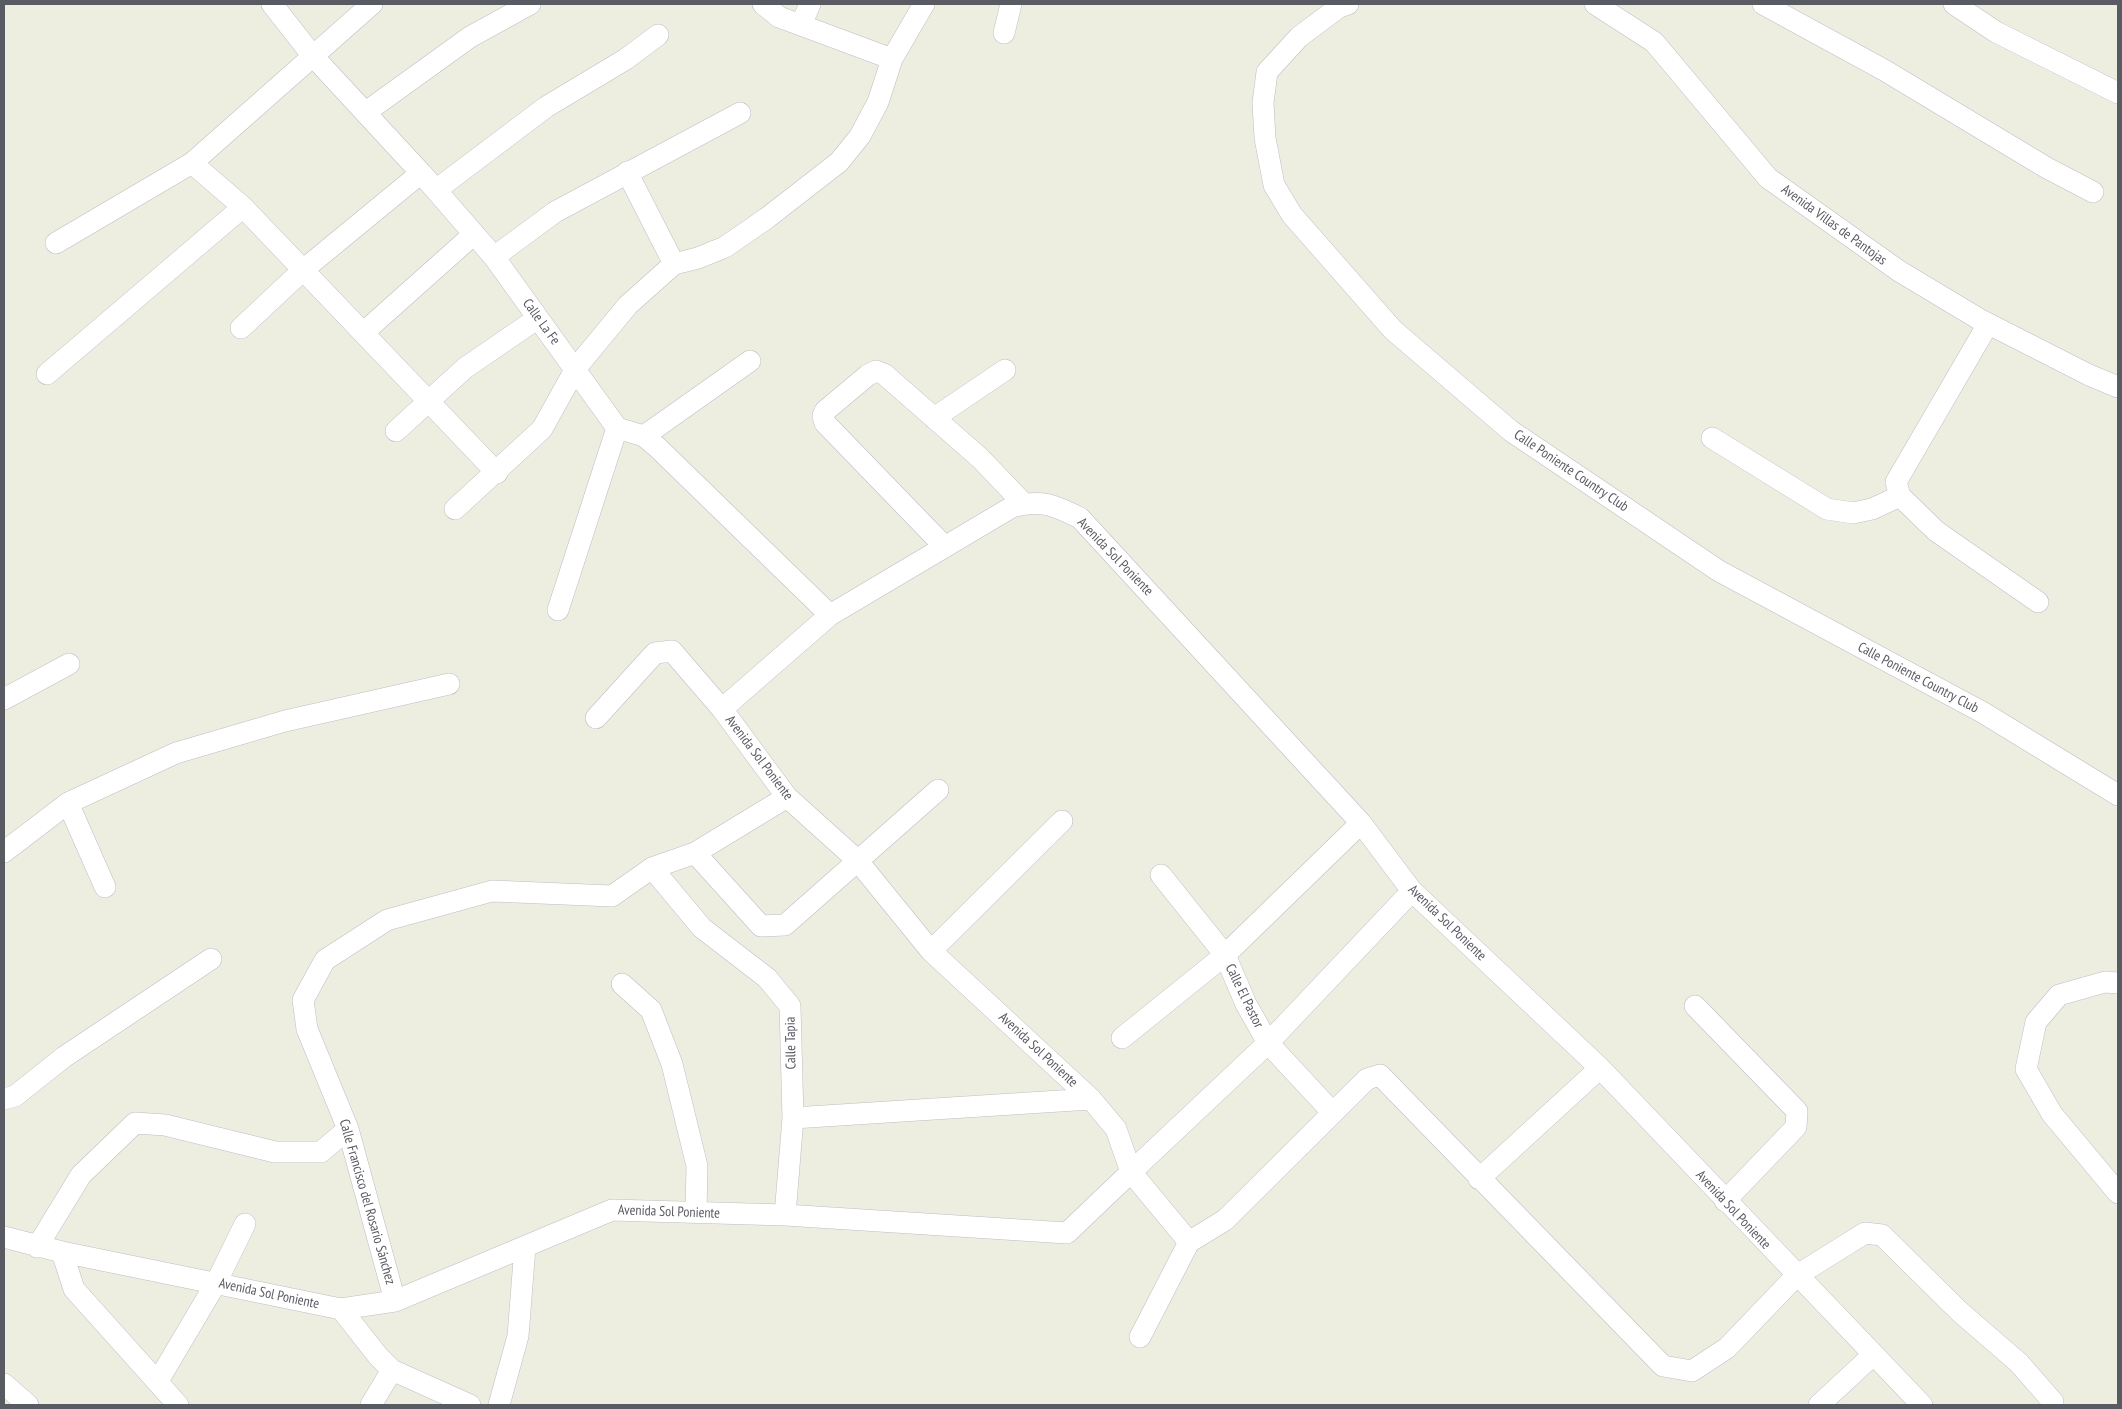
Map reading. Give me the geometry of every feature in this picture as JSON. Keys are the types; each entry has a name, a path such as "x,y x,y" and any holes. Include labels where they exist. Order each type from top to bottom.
{"street":[{"name":"Calle La Fe","path":"272,4 312,55 421,173 494,257 576,368 617,428"},
{"path":"56,243 192,163 372,4"},
{"path":"366,112 470,37 530,4"},
{"path":"763,4 779,16 892,59"},
{"path":"801,25 810,4"},
{"path":"455,509 542,429 576,368 628,305 674,264 698,258 725,247 839,162 860,136 878,102 892,59 924,4"},
{"path":"1004,33 1011,4"},
{"name":"Calle Poniente Country Club","path":"1348,4 1339,7 1299,37 1267,72 1263,103 1265,138 1274,185 1292,215 1393,330 1511,431 1719,571 1982,712 2118,795"},
{"name":"Avenida Villas de Pantojas","path":"1595,4 1654,42 1768,178 1899,271 1988,324 2089,375 2118,387"},
{"path":"1763,4 1884,70 2047,168 2093,192"},
{"path":"1954,4 1996,32 2118,93"},
{"path":"436,190 546,107 626,60 658,35"},
{"path":"494,257 555,212 626,172 740,114"},
{"path":"192,163 243,207 496,473"},
{"path":"626,172 674,264"},
{"path":"241,328 303,270 421,173"},
{"path":"47,374 243,207"},
{"path":"363,333 474,234"},
{"path":"396,431 464,368 538,318"},
{"path":"1988,324 1896,482 1900,496 1936,531 2038,602"},
{"path":"644,436 750,362"},
{"path":"934,418 1005,370"},
{"path":"945,547 824,423 823,416 825,410 876,371 884,374 980,458 1024,504"},
{"path":"558,610 617,428 644,436 830,615"},
{"path":"1712,438 1827,509 1853,513 1872,509 1900,496"},
{"name":"Avenida Sol Poniente","path":"4,1237 37,1247 341,1309 395,1302 612,1210 785,1215 1067,1233 1131,1172 1116,1129 1091,1099 931,952 857,860 787,797 722,709 830,615 1012,507 1033,502 1056,506 1080,518 1361,823 1412,891 1600,1068 1796,1276 1922,1405"},
{"path":"596,718 655,653 672,651 722,709"},
{"path":"4,699 69,664"},
{"path":"4,852 68,803 176,753 284,721 449,684"},
{"path":"695,853 761,926 785,925 938,790"},
{"name":"Calle Francisco del Rosario Sánchez","path":"395,1302 348,1129 307,1029 303,1000 325,960 387,920 492,891 612,896 652,868 695,853 787,797"},
{"path":"68,803 105,887"},
{"path":"931,952 1062,821"},
{"path":"1122,1038 1225,955 1361,823"},
{"name":"Calle Tapia","path":"652,868 702,928 766,978 790,1006 793,1118 785,1215"},
{"name":"Calle El Pastor","path":"1162,875 1225,955 1246,1004 1268,1043 1333,1113"},
{"path":"1189,1242 1131,1172 1268,1043 1412,891"},
{"path":"4,1099 15,1096 64,1057 211,959"},
{"path":"2118,983 2105,982 2059,996 2036,1022 2026,1070 2052,1114 2118,1193"},
{"path":"622,984 651,1010 672,1064 697,1166 696,1212"},
{"path":"1695,1006 1797,1111 1796,1128 1725,1201"},
{"path":"1479,1179 1600,1068"},
{"path":"1140,1337 1189,1242 1225,1220 1367,1079 1380,1075 1479,1179 1663,1366 1692,1370 1727,1348 1796,1276 1865,1233 1882,1235 1960,1312 2019,1364 2053,1402"},
{"path":"793,1118 1091,1099"},
{"path":"37,1247 81,1175 135,1123 165,1125 275,1152 321,1152 348,1129"},
{"path":"158,1381 216,1283 245,1224"},
{"path":"499,1405 518,1336 525,1247"},
{"path":"62,1252 74,1288 178,1405"},
{"path":"341,1309 378,1356 392,1370 470,1405"},
{"path":"1819,1405 1873,1355"},
{"path":"371,1405 392,1370"},
{"path":"4,1384 28,1405"}]}
